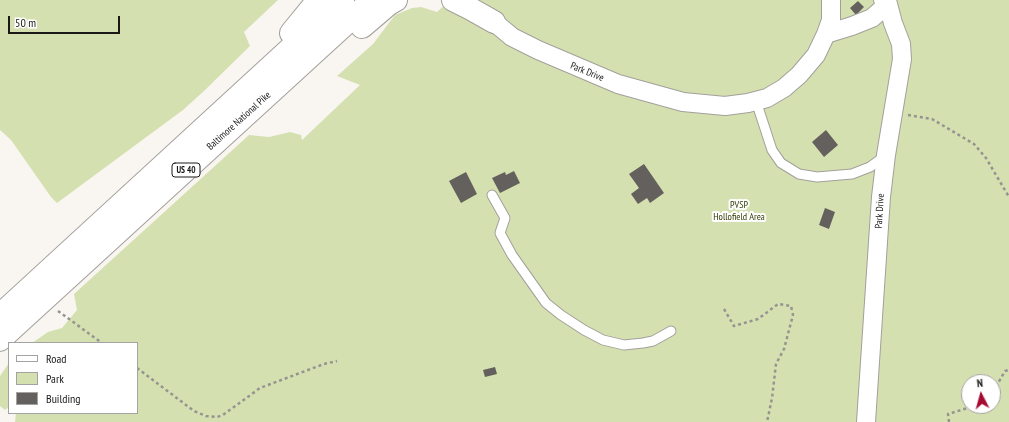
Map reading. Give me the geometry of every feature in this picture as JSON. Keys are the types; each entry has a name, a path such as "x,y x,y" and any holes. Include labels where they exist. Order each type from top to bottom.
{"main road":[{"path":"250,85 318,0"},
{"name":"Baltimore National Pike","path":"0,315 343,0"},
{"name":"Baltimore National Pike","path":"0,340 372,0"},
{"path":"279,84 334,52 389,4 396,0"},
{"path":"453,0 494,22"},
{"path":"479,0 494,22"}],"street":[{"name":"Park Drive","path":"494,22 512,37 538,50 618,84 683,102 725,106 748,103 767,98 784,88 799,75 816,54 826,34 831,20 831,0"},
{"name":"Park Drive","path":"826,34 872,18 888,1"},
{"name":"Park Drive","path":"866,422 881,197 886,155 902,59 901,44 893,23 888,1"}],"lane":[{"path":"756,101 772,150 781,163 799,174 817,176 852,174 870,167 886,155"},
{"path":"492,196 505,218 500,233 506,244 546,303 561,315 603,340 624,344 642,343 653,340 671,331"}],"path":[{"path":"894,113 932,119 974,144 986,158 1009,197"},
{"path":"43,300 101,342"},
{"path":"724,310 734,326 758,319 778,304 791,306 793,315 784,349 776,364 772,398 767,422"},
{"path":"138,369 194,411 206,416 217,417 223,415 260,388 324,364 337,361"},
{"path":"1001,378 1005,371 1009,370"},
{"path":"949,422 948,414 961,410"}],"green space":[{"path":"0,0 278,0 244,32 250,46 204,91 183,110 57,203 51,197 11,140 0,130"},
{"name":"PVSP Hollofield Area","path":"450,0 1009,0 1009,422 15,422 16,414 138,414 138,342 33,342 48,332 62,328 77,310 74,294 249,135 269,137 290,132 301,135 302,140 360,85 337,76 373,44 395,15 412,8 421,7 437,12"},
{"path":"8,364 8,408 5,410 0,406 0,376"}],"building":[{"path":"858,1 864,7 856,15 850,8"},
{"path":"826,130 838,145 824,157 812,142"},
{"path":"644,164 664,193 650,203 647,198 638,204 631,194 639,188 629,174"},
{"path":"514,171 520,183 500,193 492,178 505,172 506,175"},
{"path":"466,172 477,194 461,203 449,181"},
{"path":"825,208 835,212 829,229 819,225"},
{"path":"495,367 497,374 485,377 483,370"}]}
